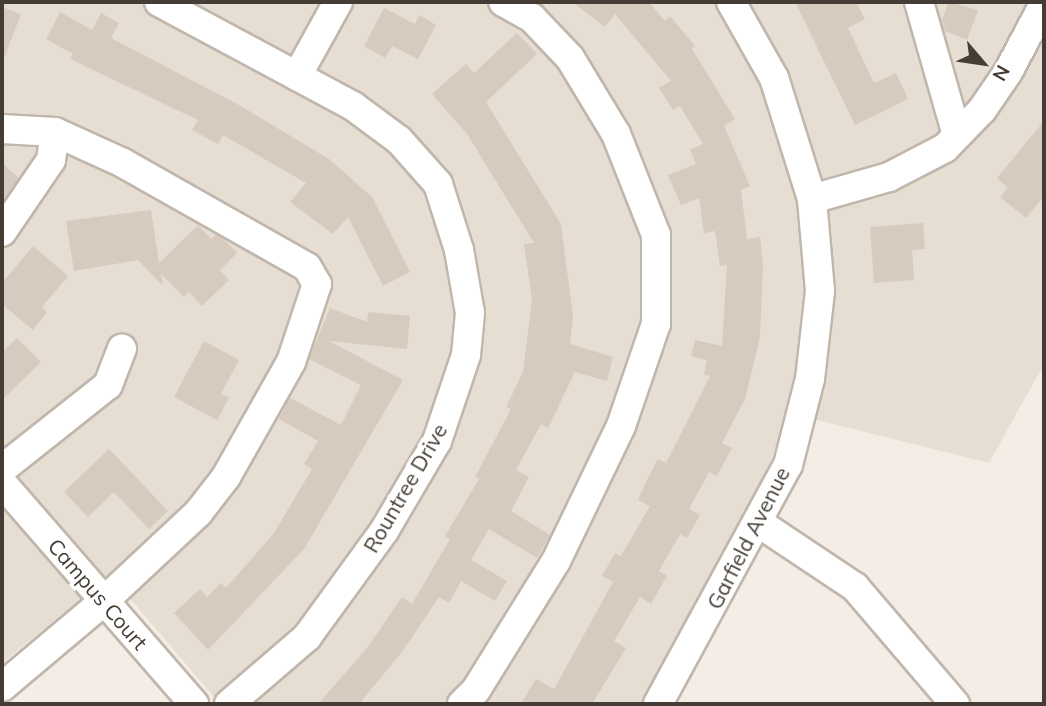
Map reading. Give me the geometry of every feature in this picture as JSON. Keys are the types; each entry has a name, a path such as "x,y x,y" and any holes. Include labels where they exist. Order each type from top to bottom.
{"street":[{"name":"Rountree Drive","path":"159,2 353,106 399,140 439,184 459,250 470,313 466,355 436,442 384,530 307,638 229,704"},
{"path":"297,76 338,2"},
{"path":"462,704 476,690 556,561 621,426 656,324 656,235 616,134 570,58 532,18 503,2"},
{"name":"Garfield Avenue","path":"659,704 788,465 810,379 820,291 812,198 774,78 731,2"},
{"path":"919,2 957,135"},
{"path":"812,198 889,177 945,148 1008,72 1044,4"},
{"path":"2,129 55,132 123,163 307,267 317,284 291,362 226,477 198,513 104,601 2,687"},
{"path":"2,232 51,160 55,132"},
{"path":"2,469 108,385 122,349"},
{"name":"Campus Court","path":"2,483 194,704"},
{"path":"759,523 855,587 955,704"}],"shaded area":[{"path":"2,2 1044,2 1044,364 989,463 785,412 779,441 757,491 642,704 220,704 110,575 2,663"}],"building":[{"path":"572,2 649,2 665,21 670,16 695,46 692,49 735,119 724,126 750,186 741,190 747,239 760,237 763,266 760,337 745,399 722,443 732,448 717,476 709,472 689,509 700,515 687,538 680,534 659,571 667,576 651,604 640,597 614,641 626,648 592,704 521,704 536,679 554,689 613,582 602,576 615,553 621,556 650,506 638,500 648,478 658,459 666,463 710,376 704,375 707,360 691,356 695,340 722,346 727,265 720,266 715,231 704,233 699,198 681,205 668,175 696,164 690,150 703,144 680,106 673,110 659,88 671,81 615,14 605,27"},
{"path":"795,2 856,2 865,19 848,28 874,83 896,73 908,99 855,125"},
{"path":"949,2 978,10 967,40 945,31 942,20"},
{"path":"2,7 21,14 3,61 2,61"},
{"path":"384,8 415,24 419,15 436,25 418,59 392,46 385,58 364,46"},
{"path":"60,12 92,30 101,13 119,23 111,38 239,105 329,159 372,197 410,272 383,286 348,217 333,234 290,202 306,183 223,135 218,144 192,130 198,120 70,59 73,54 46,39"},
{"path":"517,33 537,54 486,102 561,224 573,317 570,344 613,357 607,381 575,372 548,428 541,424 516,470 529,477 511,511 550,535 537,558 489,529 471,560 507,581 495,601 461,581 449,603 439,597 402,652 359,704 318,704 367,648 402,597 412,604 450,539 445,536 479,479 475,477 511,409 506,407 523,372 532,299 524,244 534,243 467,134 432,94 466,64 474,73"},
{"path":"1044,121 1044,196 1026,218 1000,197 1008,188 997,178"},
{"path":"2,163 19,178 2,203"},
{"path":"151,210 159,263 198,225 211,239 216,235 223,238 237,253 220,270 229,280 202,306 189,292 184,297 161,274 163,286 138,260 74,271 66,221"},
{"path":"923,223 925,249 912,250 914,280 874,283 870,227"},
{"path":"33,246 68,276 42,307 47,312 33,330 2,304 2,283"},
{"path":"330,308 367,322 368,312 410,316 407,349 329,341 403,380 304,549 208,650 174,613 200,589 207,597 221,583 226,588 274,533 312,469 304,464 318,441 279,419 290,398 341,425 361,385 309,359"},
{"path":"17,338 41,362 2,400 2,352"},
{"path":"204,341 239,360 221,394 229,398 217,420 174,397"},
{"path":"109,449 168,511 149,529 114,492 88,517 64,492"}]}
